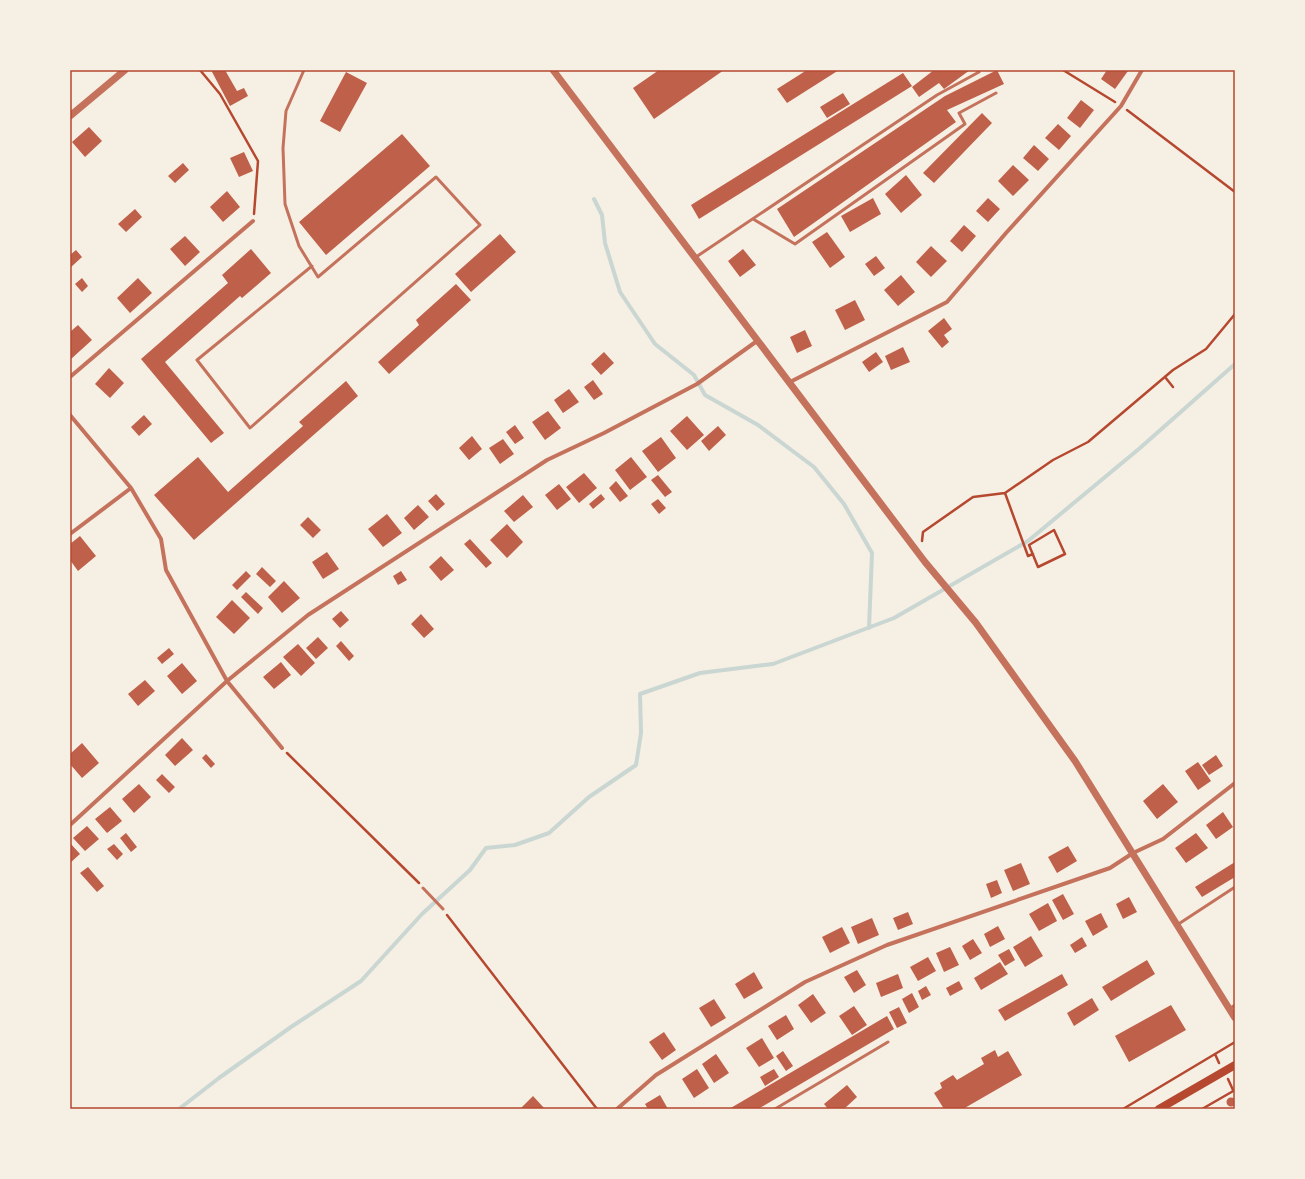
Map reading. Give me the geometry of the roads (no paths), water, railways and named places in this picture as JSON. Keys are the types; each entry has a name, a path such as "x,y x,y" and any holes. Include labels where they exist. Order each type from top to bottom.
{"main road":[{"path":"1159,1109 1235,1065"}],"street":[{"path":"70,116 125,70"},
{"path":"553,70 925,562 976,624 1075,761 1177,925 1232,1007 1235,1018"},
{"path":"790,382 947,302 1006,233 1121,106 1142,70"},
{"path":"70,378 253,221"},
{"path":"70,825 227,681 308,615 547,460 604,433 697,384 757,341"},
{"path":"70,415 131,488 161,539 166,570 227,681 282,748"},
{"path":"70,534 131,488"},
{"path":"617,1109 656,1075 805,982 887,945 1110,868 1133,853 1163,839 1235,783"}],"lane":[{"path":"304,70 286,111 283,148 285,204 299,246 312,266 318,277 436,177 480,225 250,428 196,360 312,266"},
{"path":"694,258 937,95 980,71"},
{"path":"753,219 795,244 965,124 959,113 996,93"},
{"path":"1177,925 1235,887"},
{"path":"423,888 443,909"},
{"path":"775,1109 888,1042"}],"waterway":[{"path":"594,199 602,215 605,243 620,292 655,344 694,375 705,395 758,425 814,467 844,504 872,553 869,628"},
{"path":"179,1109 219,1078 291,1027 361,981 422,914 470,870 486,848 515,845 549,833 589,797 636,765 641,733 640,694 700,673 773,664 894,618 1028,541 1140,448 1235,364"}]}
